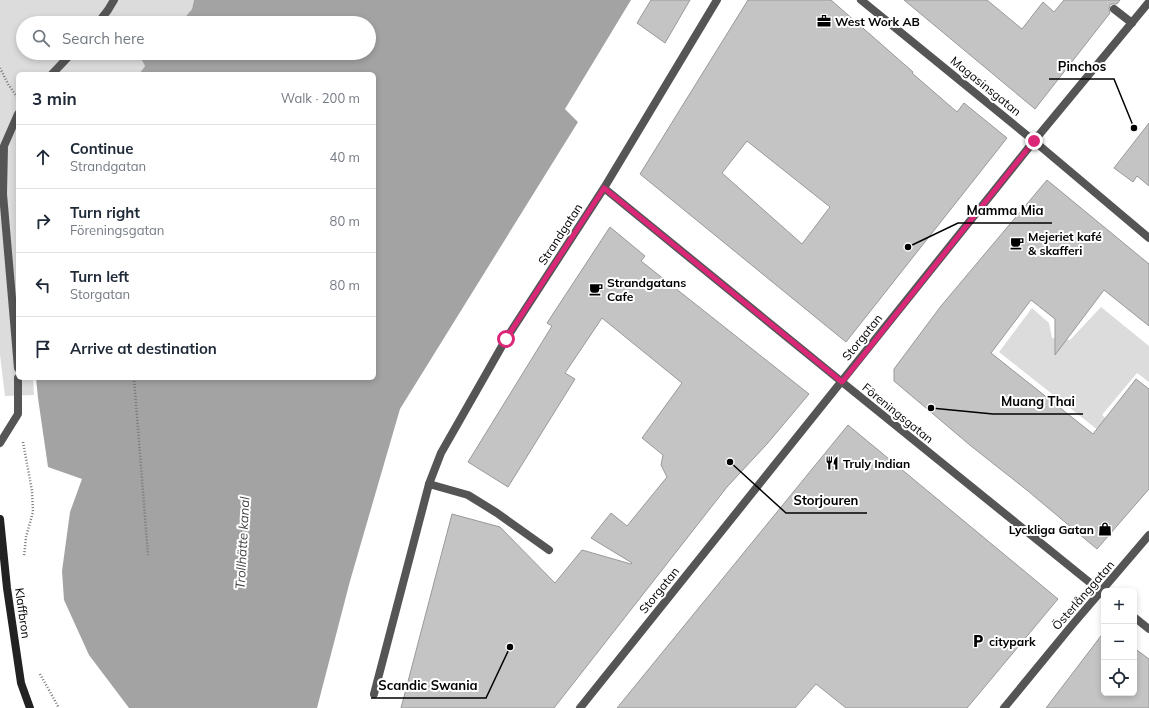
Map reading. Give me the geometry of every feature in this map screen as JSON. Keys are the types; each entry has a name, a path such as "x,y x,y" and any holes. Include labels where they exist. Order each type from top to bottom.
{"main road":[{"name":"Klaffbron","path":"0,519 7,588 21,683 30,708"}],"street":[{"path":"103,16 114,0"},
{"name":"Strandgatan","path":"374,694 429,484 441,453 506,339 604,188 717,0"},
{"name":"Magasinsgatan","path":"861,0 1034,141 1149,238"},
{"name":"Storgatan","path":"580,708 1034,141 1149,2"},
{"path":"1114,9 1132,23"},
{"path":"54,72 65,60"},
{"path":"16,119 4,146 3,194 16,345"},
{"name":"Föreningsgatan","path":"604,188 1101,592"},
{"path":"0,443 18,414 18,380"},
{"path":"429,484 468,495 497,513 549,550"},
{"name":"Österlånggatan","path":"1106,588 1149,535"},
{"name":"Österlånggatan","path":"1004,708 1101,594"},
{"path":"1137,619 1149,629"}],"path":[{"path":"0,68 16,97"},
{"path":"134,380 148,555"},
{"path":"18,414 32,490 33,512 26,537 23,560"}],"shaded area":[{"path":"0,0 194,0 192,9 186,16 16,16 16,60 142,60 145,66 140,72 16,72 16,380 33,380 34,395 5,396 0,355"},
{"path":"1101,307 1149,346 1149,382 1137,373 1102,415 1116,428 1108,438 999,352 1032,308 1049,323 1052,338 1070,340"}],"water":[{"name":"Trollhätte kanal","path":"194,0 631,0 565,109 578,122 400,409 350,581 317,708 129,708 89,655 64,600 62,571 70,512 82,479 48,467 36,380 376,380 376,72 140,72 145,66 142,60 376,60 376,16 186,16 192,9"}],"building":[{"path":"651,0 690,0 665,43 637,23"},
{"path":"748,0 831,0 957,112 964,103 1007,138 846,342 640,174","holes":["747,141 830,207 802,244 722,173"]},
{"path":"904,0 987,0 1022,29 1043,2 1054,12 1064,0 1120,0 1117,4 1110,5 1110,13 1035,109"},
{"path":"1149,123 1149,186 1137,176 1133,182 1114,168"},
{"path":"1047,180 1149,264 1149,326 1104,290 1055,355 1055,319 1031,300 991,353 1093,434 1136,379 1149,389 1149,489 1097,549 894,381 894,369 941,306"},
{"path":"610,227 645,256 641,261 809,394 767,444 727,487 554,708 401,708 452,514 500,527 555,583 582,550 631,564 632,563 591,538 611,513 627,526 667,477 661,465 663,455 642,438 682,383 602,318 565,373 575,379 508,487 468,462 552,326 547,323"},
{"path":"848,425 1058,599 967,708 846,708 816,684 795,708 617,708"},
{"path":"1101,636 1101,696 1137,696 1137,650 1149,659 1149,708 1046,708"}],"place":[{"name":"West Work AB","path":"824,21"},
{"name":"Pinchos","path":"1134,128"},
{"name":"Mejeriet kafé & skafferi","path":"1017,243"},
{"name":"Mamma Mia","path":"908,247"},
{"name":"Strandgatans Cafe","path":"596,289"},
{"name":"Muang Thai","path":"931,408"},
{"name":"Storjouren","path":"730,462"},
{"name":"Truly Indian","path":"832,463"},
{"name":"Lyckliga Gatan","path":"1105,529"},
{"name":"citypark","path":"978,641"},
{"name":"Scandic Swania","path":"510,647"}],"route":[{"path":"506,339 604,188 842,382 1034,141"}]}
